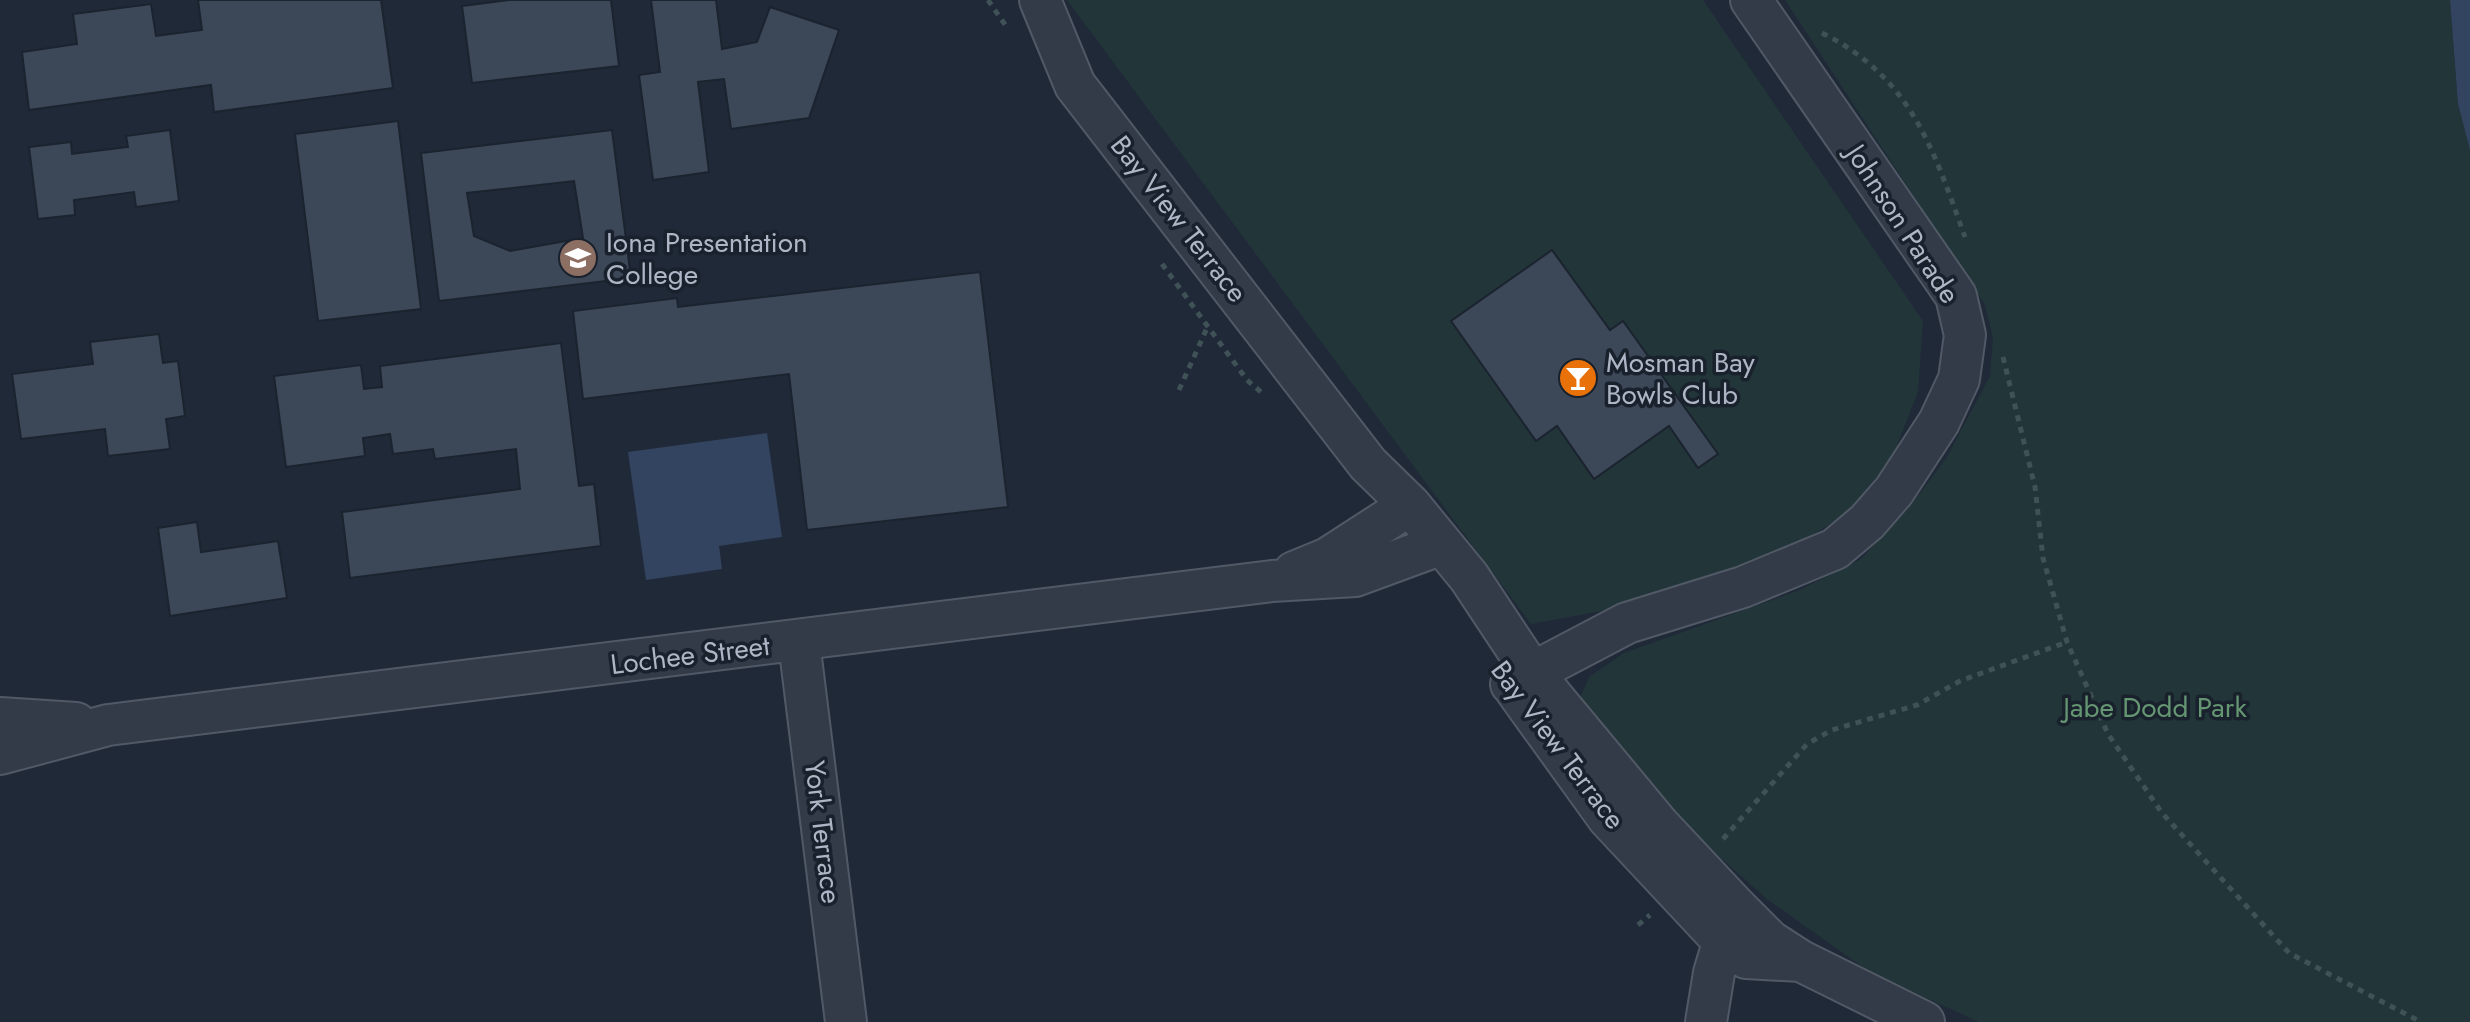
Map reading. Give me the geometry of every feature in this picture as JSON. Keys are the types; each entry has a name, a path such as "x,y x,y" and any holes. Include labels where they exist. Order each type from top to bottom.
{"street":[{"name":"Bay View Terrace","path":"1040,0 1075,85 1368,464 1429,548 1469,577 1533,693 1659,825 1687,878 1741,934 1924,1022"},
{"name":"Johnson Parade","path":"1533,693 1627,623 1743,587 1835,549 1867,522 1894,491 1939,422 1959,379 1965,335 1956,296 1751,0"},
{"name":"Lochee Street","path":"1272,581 1328,558 1400,511"},
{"name":"Lochee Street","path":"0,754 108,725 799,642 1272,581 1355,576 1429,548"},
{"name":"York Terrace","path":"799,642 846,1022"},
{"name":"Lochee Street","path":"0,718 108,725"},
{"path":"1709,1022 1741,934"}],"path":[{"path":"1813,29 1856,50 1896,89 1933,149 1968,247"},
{"path":"1179,390 1207,328"},
{"path":"2000,348 2035,487 2043,558 2067,642 2108,734 2162,813 2289,953 2421,1022"},
{"path":"1638,925 1687,878 1807,744 1832,730 1875,720 1917,705 1960,681 2067,642"}],"green space":[{"path":"1067,0 1703,0 1923,321 1918,392 1892,458 1846,514 1792,548 1623,607 1531,624"},
{"name":"Jabe Dodd Park","path":"1785,0 2450,0 2458,104 2470,150 2470,1022 1979,1022 1870,972 1768,900 1684,825 1577,705 1589,677 1624,653 1800,590 1860,560 1909,508 1947,457 1990,376 1993,337 1984,303"}],"water":[{"path":"2450,0 2470,0 2470,150 2458,104"},
{"path":"767,433 782,537 719,546 722,569 646,580 628,452"}],"building":[{"path":"198,0 381,0 393,88 214,112 211,85 29,110 22,52 77,44 73,14 151,4 156,36 202,30"},
{"path":"509,0 611,0 619,66 472,83 462,6"},
{"path":"651,0 716,0 722,49 757,42 770,7 839,30 809,118 731,129 724,79 698,82 709,172 653,180 639,75 660,72"},
{"path":"398,121 421,309 318,321 295,134"},
{"path":"170,130 179,201 136,207 134,192 74,200 75,215 38,219 29,147 71,142 72,154 128,147 126,136"},
{"path":"612,130 631,278 439,301 421,153","holes":["574,181 583,238 510,251 474,236 467,193"]},
{"name":"Mosman Bay Bowls Club","path":"1552,250 1610,330 1623,321 1718,454 1698,468 1669,426 1594,479 1557,426 1536,441 1451,321"},
{"path":"980,272 1008,507 807,530 789,374 583,399 573,311 677,298 678,307"},
{"path":"159,334 163,363 178,361 185,416 166,419 170,449 108,456 105,429 21,439 12,374 93,364 90,342"},
{"path":"561,343 579,486 594,484 601,546 350,578 342,512 520,489 516,449 435,459 433,449 393,454 390,434 363,438 365,456 286,467 274,376 361,365 364,389 382,387 380,366"},
{"path":"197,522 201,552 278,541 287,598 170,616 158,528"}],"place":[{"name":"Iona Presentation College","path":"578,258"},
{"name":"Mosman Bay Bowls Club","path":"1578,378"}]}
